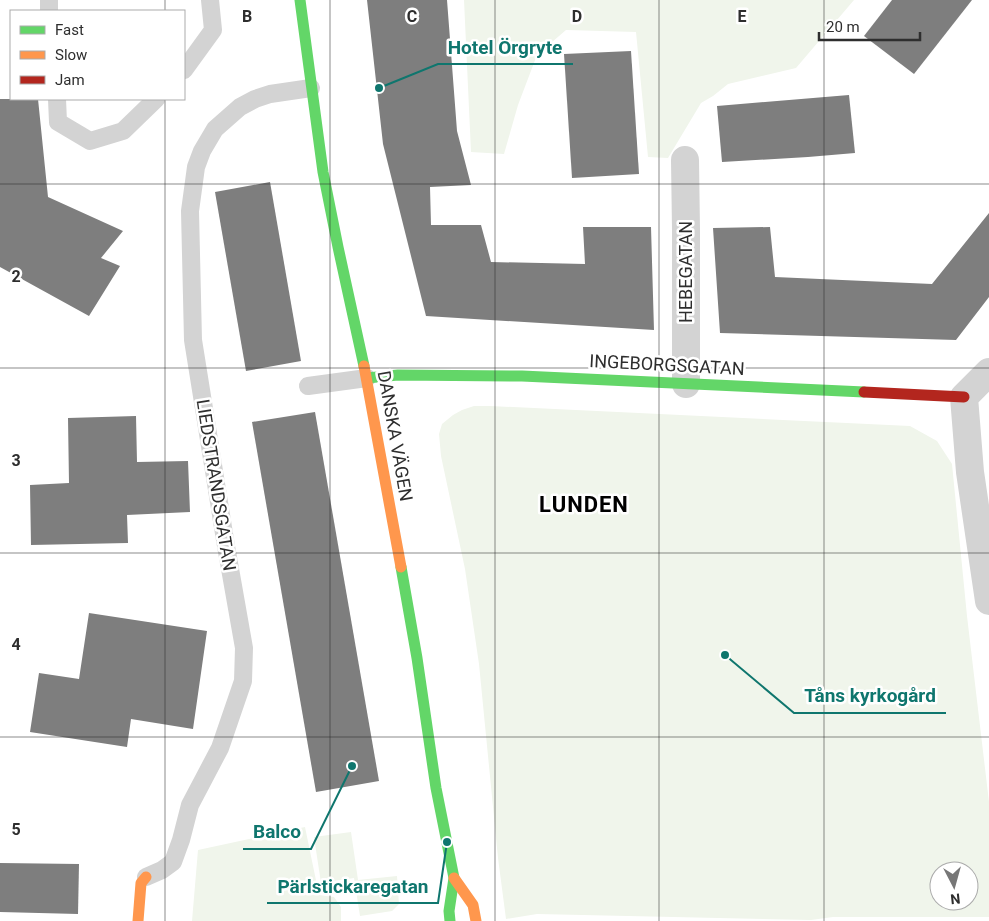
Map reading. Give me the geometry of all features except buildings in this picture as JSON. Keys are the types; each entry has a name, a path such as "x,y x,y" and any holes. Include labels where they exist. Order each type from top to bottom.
{"street":[{"name":"DANSKA VÄGEN","path":"300,0 311,88 332,219 367,378 417,658 436,788 454,878 449,911 450,921"},
{"name":"HEBEGATAN","path":"685,160 686,384"},
{"path":"989,372 964,397 970,472 989,601"},
{"name":"INGEBORGSGATAN","path":"367,378 398,375 522,376 964,397"},
{"name":"LIEDSTRANDSGATAN","path":"138,921 141,883 146,877"},
{"name":"DANSKA VÄGEN","path":"454,878 473,905 476,921"}],"lane":[{"path":"185,69 213,30 210,0"},
{"name":"LIEDSTRANDSGATAN","path":"146,877 162,870 173,862 190,804 220,748 243,681 244,648 193,340 190,211 196,167 215,129 240,107 270,94 311,88"},
{"path":"57,100 58,122 90,141 122,131 155,100"},
{"path":"308,386 367,378"}],"shaded area":[{"path":"464,0 854,0 796,68 728,84 701,103 668,158 648,157 636,32 566,30 537,55 518,105 504,154 471,152"},
{"path":"474,406 490,406 910,426 937,441 952,464 967,616 989,802 989,917 833,917 811,920 537,914 506,919 498,858 479,664 465,569 441,456 439,434 442,424 453,415"},
{"path":"305,827 319,895 334,897 341,907 341,921 192,921 198,850"},
{"path":"351,832 358,880 397,876 399,904 392,911 360,916 354,878 321,883 314,837"}],"traffic: fast":[{"path":"300,0 323,172 364,366"},
{"path":"367,378 398,375 522,376 864,392"},
{"path":"401,567 417,658 436,788 454,878 449,911 450,921"}],"traffic: slow":[{"path":"364,366 401,567"},
{"path":"138,921 141,883 146,877"},
{"path":"454,878 473,905 476,921"}],"traffic: jam":[{"path":"864,392 964,397"}],"place":[{"name":"Hotel Örgryte","path":"379,88"},
{"name":"Tåns kyrkogård","path":"725,655"},
{"name":"Balco","path":"352,766"},
{"name":"Pärlstickaregatan","path":"447,842"}],"district":[{"name":"LUNDEN","path":"584,504"}]}
